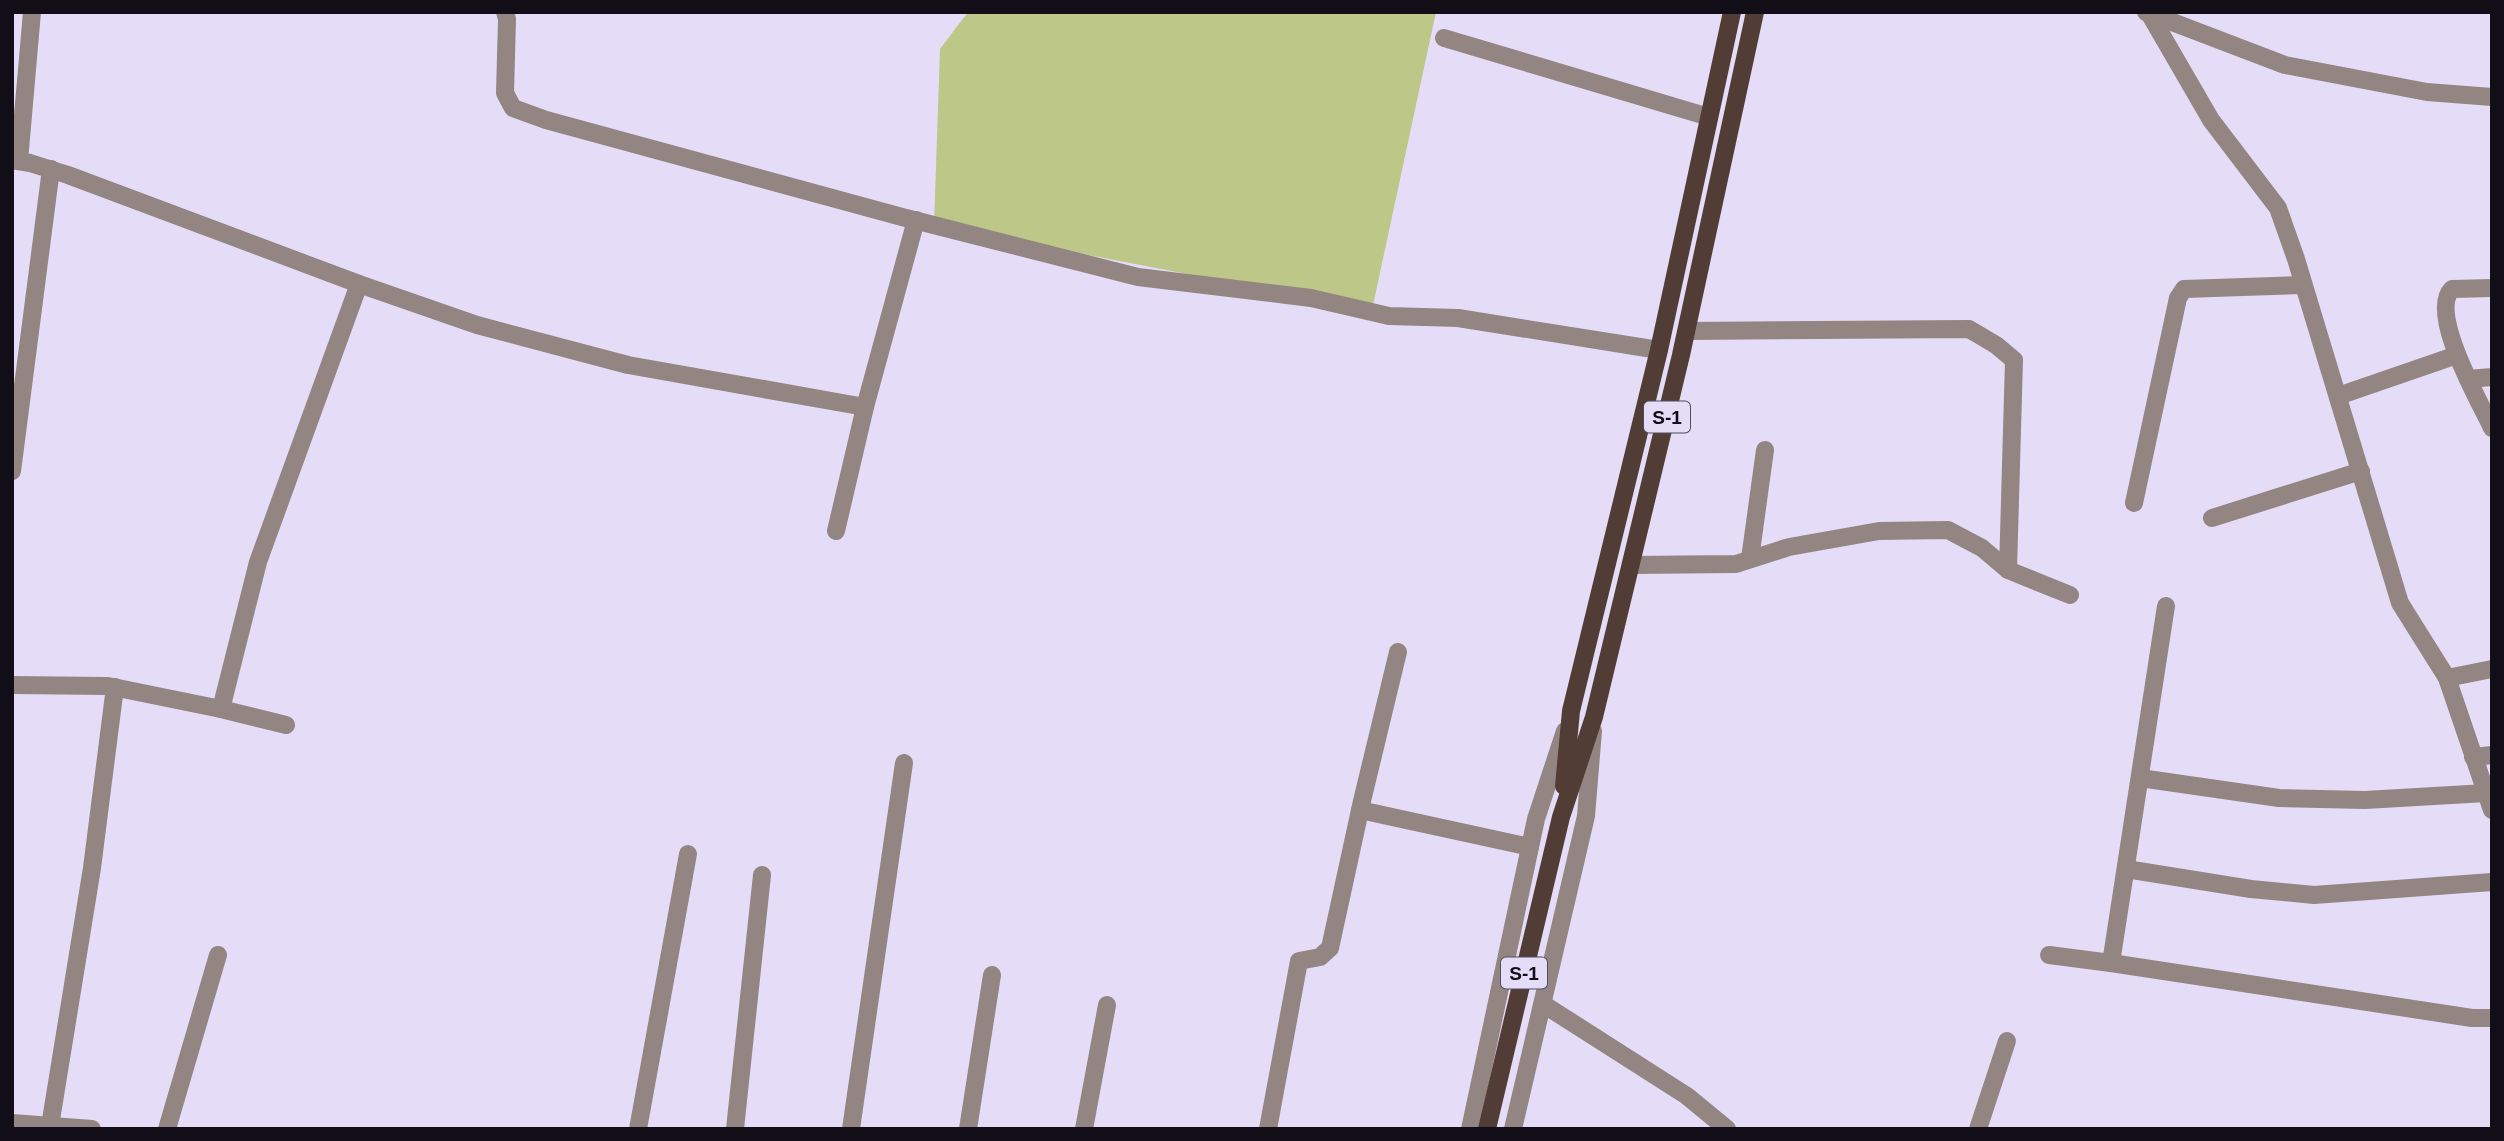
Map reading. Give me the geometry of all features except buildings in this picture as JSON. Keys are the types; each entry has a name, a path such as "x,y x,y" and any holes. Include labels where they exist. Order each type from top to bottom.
{"main road":[{"name":"S-1","path":"1561,817 1572,711 1659,350 1732,12"},
{"name":"S-1","path":"1487,1129 1561,817 1594,717 1631,565 1687,331 1755,12"}],"street":[{"path":"32,12 16,160 51,169 477,325 628,365 865,407"},
{"path":"505,12 505,93 513,108 546,120 1138,277 1311,298 1389,316 1458,318 1659,350"},
{"path":"2147,13 2285,65 2427,92 2492,97"},
{"path":"2140,778 2279,797 2489,801 2447,678 2400,603 2277,208 2211,120 2147,13"},
{"path":"1444,38 1709,117"},
{"path":"12,471 51,169"},
{"path":"836,531 865,407 916,220"},
{"path":"221,709 258,562 359,284"},
{"path":"2134,503 2178,298 2184,289 2303,285"},
{"path":"2492,288 2452,289 2446,295 2444,308 2457,355 2492,428"},
{"path":"1687,331 1969,328 1996,345 2014,360 2008,570"},
{"path":"2338,397 2457,355"},
{"path":"2468,379 2492,377"},
{"path":"1750,559 1765,450"},
{"path":"2212,518 2361,471"},
{"path":"1631,565 1736,564 1789,547 1880,531 1948,530 1982,548 2008,570 2070,596"},
{"path":"2111,963 2166,606"},
{"path":"1268,1129 1299,961 1320,957 1330,948 1398,652"},
{"path":"2447,678 2492,669"},
{"path":"12,685 115,687 286,725"},
{"path":"50,1126 92,868 115,687"},
{"path":"1470,1129 1536,819 1572,711"},
{"path":"1513,1129 1586,816 1594,717"},
{"path":"2473,757 2492,755"},
{"path":"851,1129 904,763"},
{"path":"1360,810 1530,847"},
{"path":"638,1129 688,854"},
{"path":"2126,869 2251,889 2314,895 2492,882"},
{"path":"735,1129 762,875"},
{"path":"167,1129 218,955"},
{"path":"2049,955 2472,1018 2492,1018"},
{"path":"968,1129 992,975"},
{"path":"1543,1004 1687,1096 1727,1129"},
{"path":"1084,1129 1107,1005"},
{"path":"1978,1129 2007,1041"},
{"path":"12,1123 92,1129"}],"green space":[{"path":"968,12 1436,12 1372,310 934,225 940,49"}]}
